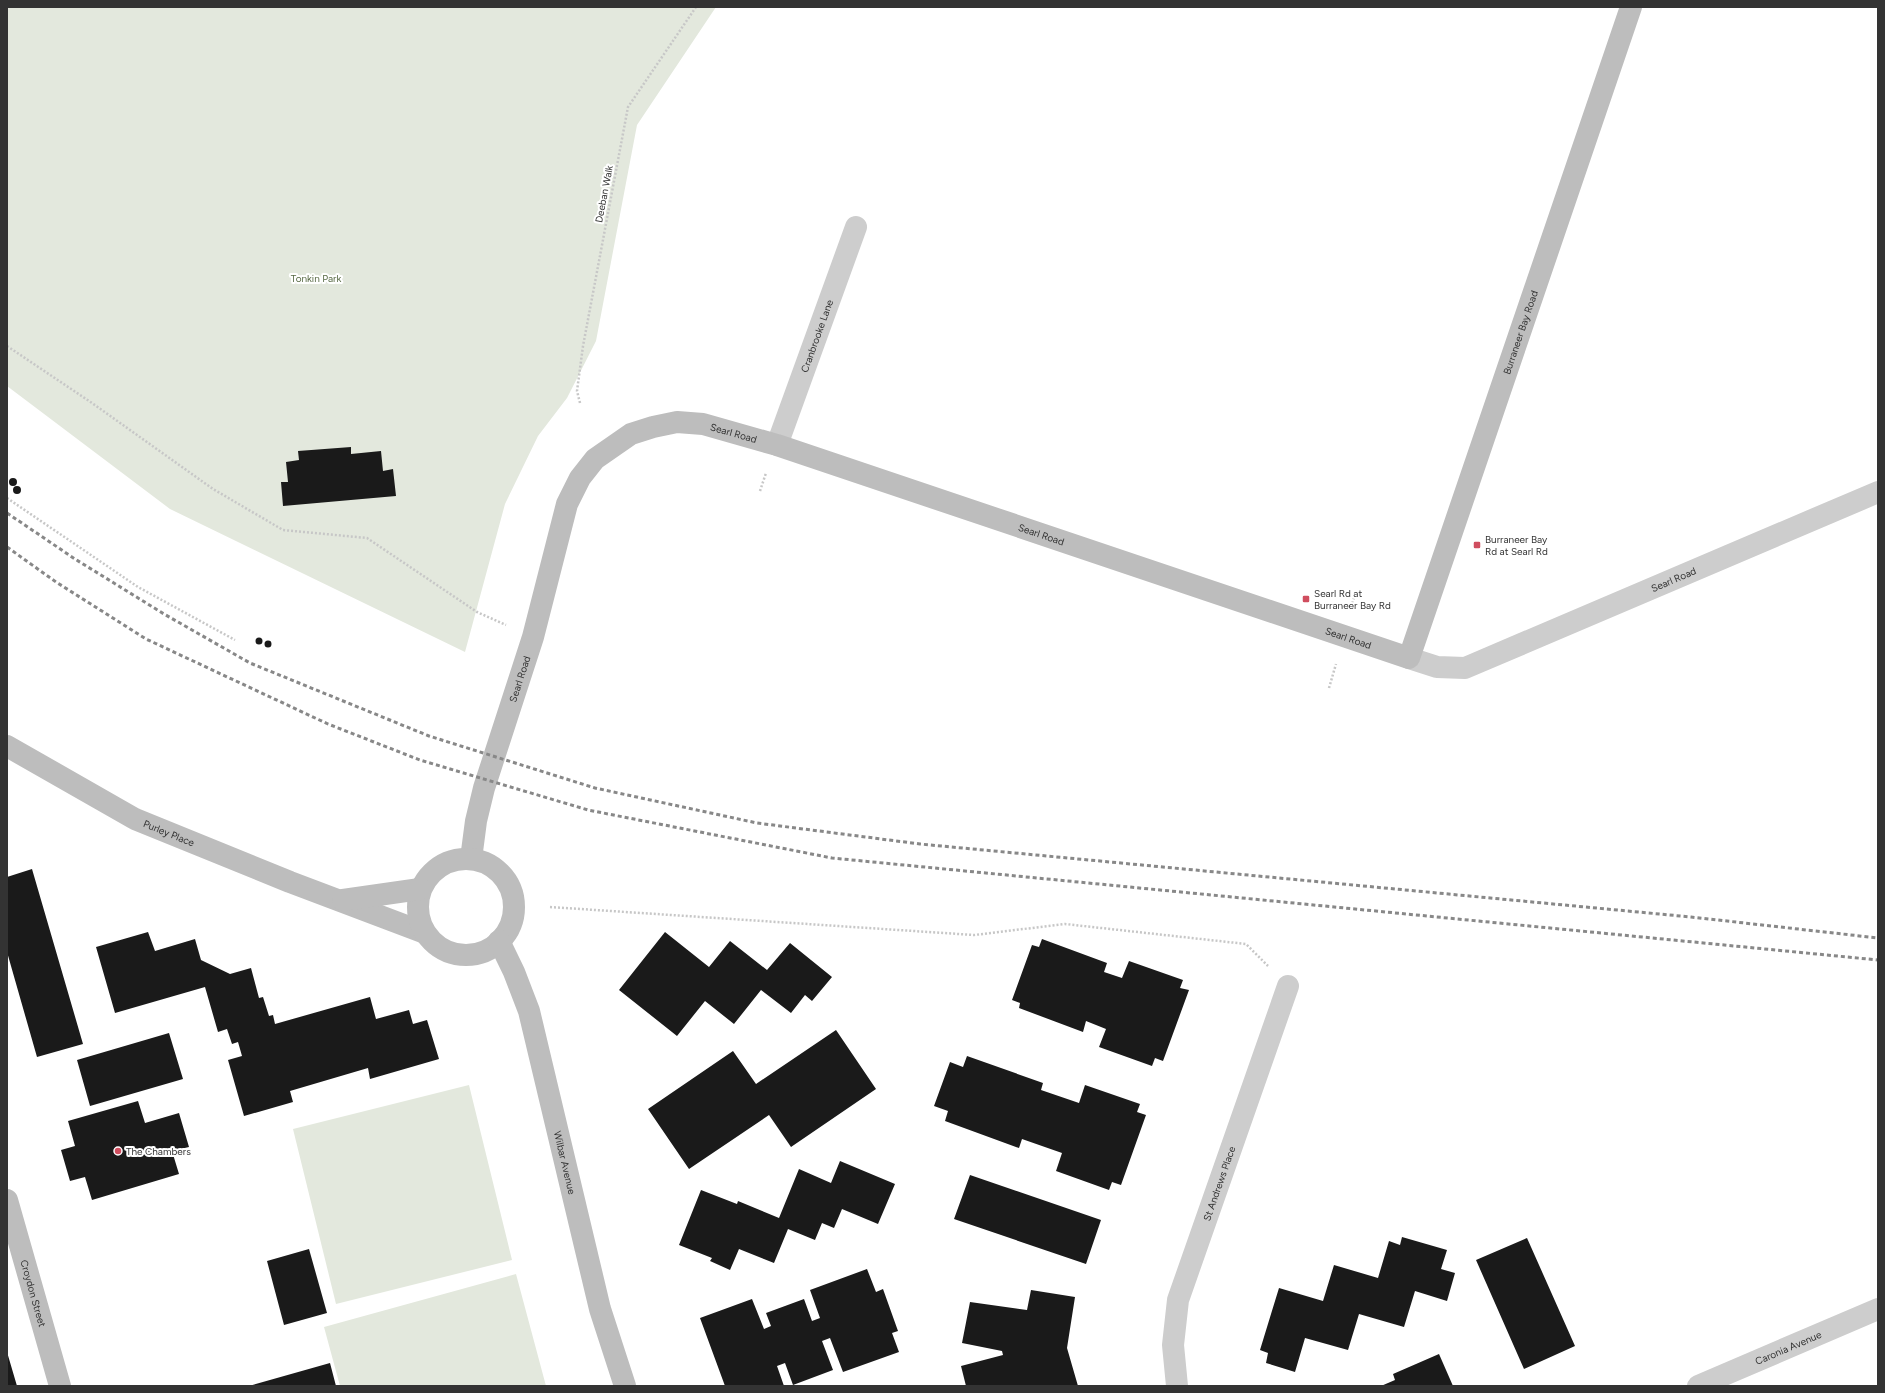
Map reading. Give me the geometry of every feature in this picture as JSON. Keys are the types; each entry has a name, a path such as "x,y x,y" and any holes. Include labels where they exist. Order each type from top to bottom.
{"street":[{"name":"Burraneer Bay Road","path":"1408,658 1631,7"},
{"name":"Cranbrooke Lane","path":"777,445 856,227"},
{"name":"Searl Road","path":"471,859 476,821 484,788 533,637 567,504 580,478 595,459 632,434 653,427 677,422 703,424 777,445 1408,658 1437,666 1465,668 1878,492"},
{"name":"Purley Place","path":"7,746 135,819 340,901 425,933"},
{"path":"471,859 486,863 499,872 508,884 513,899 513,914 508,929 499,941 491,948 481,952 470,955 460,955 440,948 431,941 425,933 417,912 420,889 428,876 441,866 455,860 471,859"},
{"path":"340,901 420,889"},
{"name":"Wilbar Avenue","path":"499,941 514,972 529,1011 600,1309 625,1386"},
{"name":"St Andrews Place","path":"1177,1386 1173,1345 1178,1300 1288,986"},
{"name":"Croydon Street","path":"7,1200 60,1386"},
{"name":"Caronia Avenue","path":"1698,1386 1878,1309"}],"path":[{"name":"Deeban Walk","path":"580,403 577,391 583,346 628,107 696,7"},
{"path":"7,346 92,403 213,489 283,530 367,538 477,612 533,637"},
{"path":"7,498 138,587 235,640"},
{"path":"550,907 974,935 1065,924 1246,944 1288,986"}],"green space":[{"name":"Tonkin Park","path":"7,7 716,7 637,125 596,341 567,398 538,436 505,504 465,652 170,509 7,386"},
{"path":"469,1085 512,1260 336,1304 293,1129"},
{"path":"516,1274 546,1386 340,1386 324,1327"}],"building":[{"path":"351,447 351,454 381,451 383,471 393,469 396,496 283,506 281,482 288,482 286,462 299,460 298,451"},
{"path":"13,478 16,479 16,485 13,486 10,485 9,482 10,479"},
{"path":"17,486 20,487 20,493 17,494 14,493 13,490 14,487"},
{"path":"259,637 262,638 262,644 259,645 256,644 255,641 256,638"},
{"path":"268,640 271,641 271,647 268,648 265,647 264,644 265,641"},
{"path":"32,869 83,1044 37,1057 7,952 7,877"},
{"path":"148,932 155,951 195,939 201,960 230,974 251,968 259,998 263,997 269,1016 273,1015 275,1024 370,997 376,1019 409,1010 413,1024 427,1020 439,1059 370,1079 368,1068 290,1091 293,1102 244,1116 228,1060 242,1056 238,1042 232,1044 227,1029 218,1032 205,987 115,1013 96,947"},
{"path":"665,932 709,967 730,941 767,970 790,943 832,977 812,1001 805,995 791,1013 761,990 734,1024 705,1001 677,1036 619,990"},
{"path":"1042,939 1107,963 1104,972 1122,978 1129,961 1183,980 1180,988 1189,990 1163,1061 1155,1058 1152,1066 1099,1047 1106,1029 1086,1021 1083,1032 1019,1008 1020,1003 1012,1000 1032,945 1039,947"},
{"path":"836,1030 876,1089 791,1147 769,1115 689,1169 648,1109 733,1051 756,1084"},
{"path":"169,1033 183,1079 90,1106 77,1060"},
{"path":"967,1056 1043,1083 1041,1090 1079,1103 1085,1085 1140,1104 1137,1112 1146,1115 1121,1185 1112,1182 1109,1190 1056,1171 1062,1153 1022,1139 1019,1148 945,1121 948,1111 934,1106 950,1062 963,1067"},
{"name":"The Chambers","path":"138,1101 145,1123 179,1113 189,1147 172,1151 179,1174 92,1200 85,1177 70,1181 61,1150 75,1146 68,1121"},
{"path":"840,1161 895,1184 878,1224 842,1209 834,1228 822,1223 815,1240 788,1229 774,1263 739,1249 730,1270 710,1261 712,1258 679,1245 701,1190 737,1204 738,1201 779,1218 799,1169 831,1183"},
{"path":"970,1175 1101,1220 1086,1264 954,1219"},
{"path":"1402,1237 1447,1250 1441,1269 1455,1273 1447,1301 1415,1291 1404,1327 1359,1314 1348,1350 1305,1338 1295,1372 1266,1363 1268,1353 1260,1350 1279,1288 1323,1301 1334,1265 1378,1278 1389,1241 1400,1245"},
{"path":"1527,1238 1575,1346 1524,1369 1476,1260"},
{"path":"309,1249 327,1313 284,1325 267,1261"},
{"path":"867,1269 876,1292 883,1289 898,1331 892,1333 899,1352 843,1372 830,1338 822,1341 833,1370 793,1385 785,1363 777,1366 784,1386 725,1386 700,1318 752,1299 764,1329 771,1326 766,1313 804,1299 812,1321 820,1318 810,1290"},
{"path":"1031,1290 1075,1297 1067,1348 1078,1386 966,1386 961,1366 1003,1355 1002,1351 962,1343 970,1302 1027,1310"},
{"path":"7,1352 17,1386 7,1386"},
{"path":"1439,1354 1453,1386 1381,1386 1395,1380 1393,1374"},
{"path":"330,1363 336,1386 249,1386"}],"railway":[{"path":"7,513 75,559 164,614 250,663 429,736 595,788 757,823 920,844 1691,917 1878,938"},
{"path":"7,547 56,582 146,639 328,724 420,760 588,810 832,858 1878,960"}],"place":[{"name":"Burraneer Bay Rd at Searl Rd","path":"1477,545"},
{"name":"Searl Rd at Burraneer Bay Rd","path":"1306,599"},
{"name":"The Chambers","path":"118,1151"}]}
